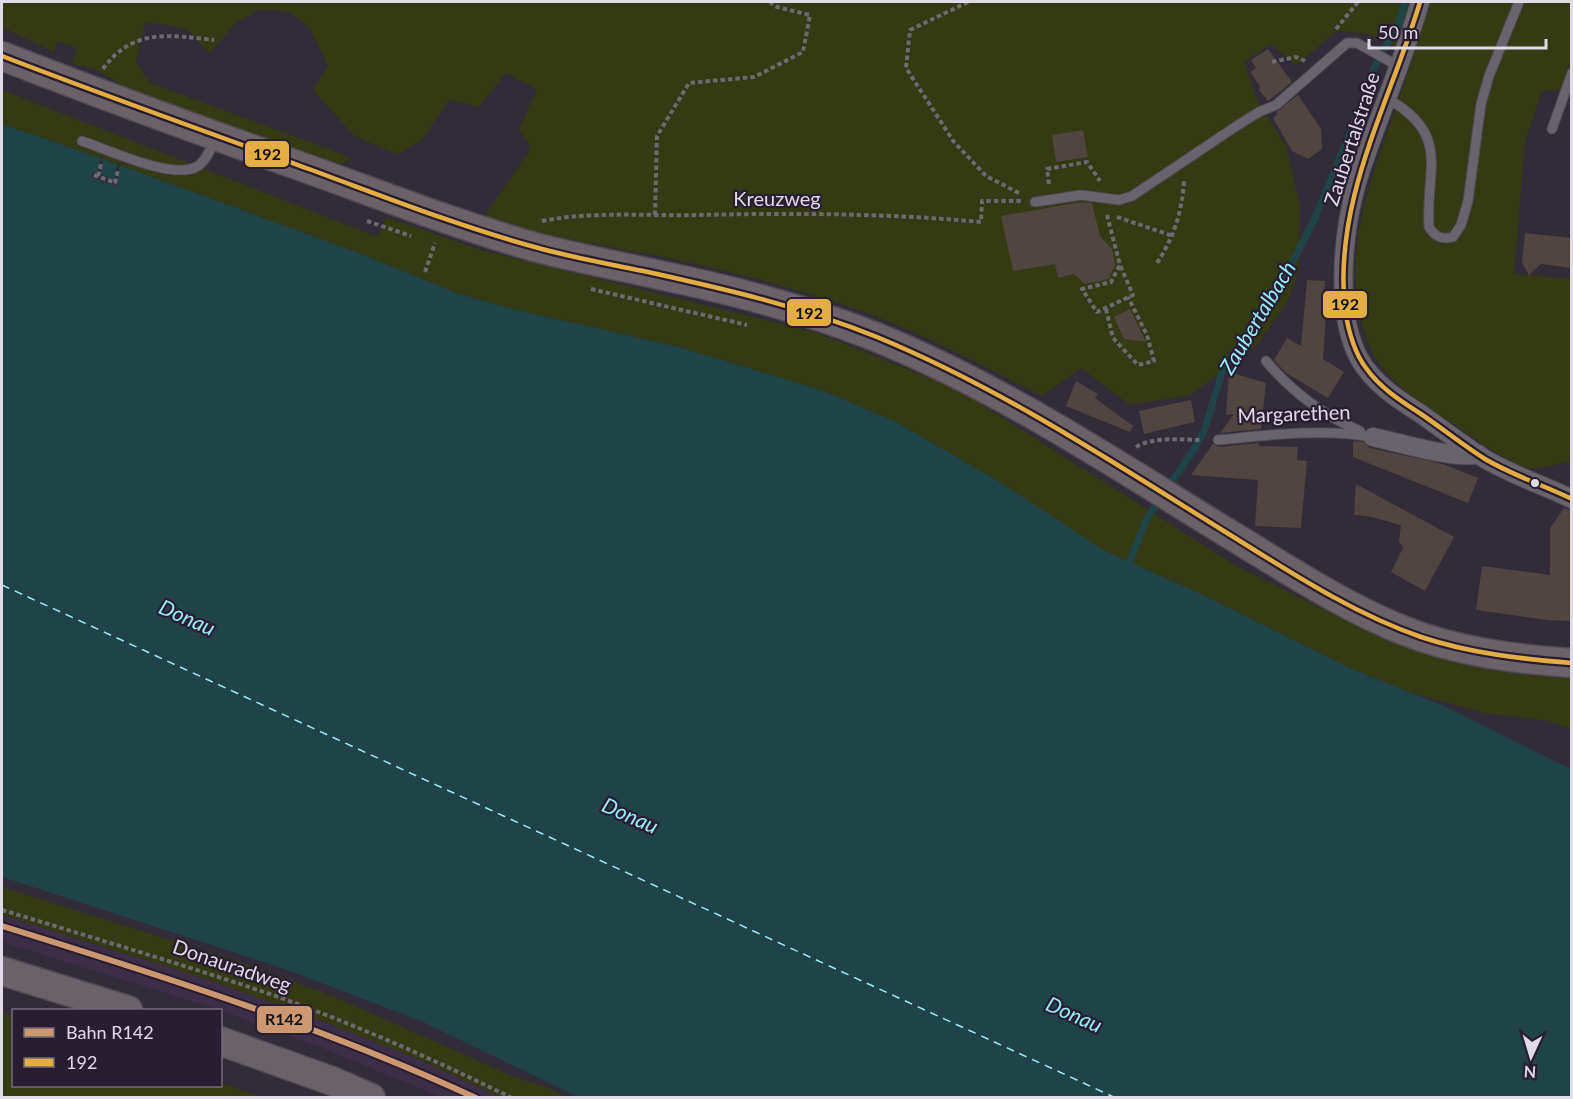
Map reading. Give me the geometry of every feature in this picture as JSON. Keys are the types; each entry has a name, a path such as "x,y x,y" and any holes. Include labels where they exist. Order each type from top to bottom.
{"main road":[{"path":"2,56 424,212 505,238 764,300 853,328 994,392 1353,607 1405,631 1454,646 1517,658 1572,663"},
{"path":"2,971 122,1009"},
{"path":"222,1042 321,1077 370,1098"}],"street":[{"name":"Zaubertalstraße","path":"1420,2 1394,64 1388,99 1362,167 1349,221 1344,279 1346,311 1351,337 1360,361 1382,386 1478,454 1502,468 1572,499"},
{"name":"Margarethen","path":"1373,436 1448,453 1478,454"}],"lane":[{"path":"1388,99 1405,108 1418,123 1428,140 1433,170 1429,227 1433,234 1440,238 1453,237 1461,225 1468,201 1481,104 1488,76 1519,2"},
{"path":"1035,201 1081,195 1125,200 1238,125 1276,105 1347,44 1354,42 1394,64"},
{"path":"1552,129 1572,73"},
{"path":"82,141 153,166 184,169 195,168 208,155 216,136"},
{"path":"1266,362 1288,386 1311,404 1345,425 1373,436"},
{"name":"Margarethen","path":"1218,440 1318,432 1373,436"}],"path":[{"path":"655,215 657,136 689,83 754,77 803,52 810,15 777,7 770,2"},
{"path":"968,2 910,30 906,68 954,142 986,176 1035,201"},
{"path":"94,91 101,71 110,58 140,39 161,35 214,40"},
{"path":"1272,62 1296,57 1306,62"},
{"path":"1047,169 1087,162"},
{"path":"1157,262 1173,236 1183,195 1184,180 1178,166"},
{"path":"94,175 117,184"},
{"path":"1104,197 1120,265 1132,295 1097,312 1082,288 1111,282 1120,265"},
{"name":"Kreuzweg","path":"505,238 517,225 602,213 655,215 795,212 877,214 981,222 982,201 1035,201"},
{"path":"1107,214 1173,236"},
{"path":"366,220 414,237"},
{"path":"425,272 435,243 430,241"},
{"path":"582,287 751,326"},
{"path":"1106,309 1113,338 1138,365 1154,361 1148,335 1128,297"},
{"path":"1133,449 1147,443 1186,440"},
{"name":"Donauradweg","path":"2,910 160,957 271,995 399,1046 512,1098"}],"shaded area":[{"path":"2,915 212,981 320,1020 425,1062 500,1097 441,1097 222,1009 2,942"}],"green space":[{"path":"2,2 1571,2 1571,89 1542,91 1525,142 1514,274 1571,279 1571,462 1530,468 1517,465 1485,446 1409,393 1384,371 1372,351 1360,316 1356,284 1356,252 1368,190 1409,68 1396,47 1369,34 1337,31 1296,65 1270,44 1244,62 1258,102 1286,146 1300,205 1299,269 1288,301 1257,345 1190,395 1130,405 1081,368 1042,396 900,326 822,298 739,274 482,220 531,148 519,129 537,89 506,73 479,107 449,100 422,140 397,154 354,136 313,90 328,66 310,28 290,12 260,9 235,24 210,53 188,31 170,25 145,23 136,62 150,83 352,159 333,168 153,103 93,68 72,64 77,48 58,41 54,52 2,27"},
{"path":"2,90 378,237 386,217 478,249 818,333 959,390 1238,567 1357,626 1422,652 1461,663 1509,672 1571,678 1571,729 1544,720 1483,713 1409,692 1350,668 1203,595 1103,550 1000,482 894,421 821,390 679,347 521,311 459,294 351,250 2,124"},
{"path":"2,887 240,962 335,997 512,1076 549,1088 565,1097 500,1097 425,1062 320,1020 212,981 2,915"},
{"path":"2,1012 12,1016 12,1087 222,1087 222,1083 261,1097 2,1097"}],"water":[{"name":"Donau","path":"2,124 351,250 459,294 521,311 679,347 821,390 894,421 1000,482 1103,550 1203,595 1350,668 1446,707 1571,769 1571,1097 578,1097 421,1021 282,968 2,877"}],"pier":[{"path":"101,154 103,158 100,174 114,180 118,161 120,162 117,187 91,177 93,172 97,173"}],"building":[{"path":"1268,49 1292,82 1268,101 1259,90 1260,86 1250,72 1256,68 1251,60"},
{"path":"1298,95 1321,129 1322,149 1308,159 1292,151 1273,118 1278,114 1276,112"},
{"path":"1083,130 1088,157 1056,162 1052,135"},
{"path":"1081,202 1092,203 1100,236 1112,249 1115,265 1109,279 1085,284 1074,274 1058,278 1055,264 1013,271 1001,216"},
{"path":"1525,233 1572,238 1572,268 1541,264 1529,275 1522,263"},
{"path":"1307,280 1325,281 1322,314 1326,315 1323,359 1344,372 1328,398 1286,373 1274,360 1287,338 1301,346"},
{"path":"1130,309 1146,342 1124,339 1114,317"},
{"path":"1229,372 1266,383 1261,429 1220,433 1234,414 1226,415"},
{"path":"1076,381 1098,394 1095,398 1133,426 1130,432 1066,406"},
{"path":"1191,400 1195,422 1144,434 1139,411"},
{"path":"1353,441 1364,442 1370,448 1443,464 1478,478 1468,503 1353,457"},
{"path":"1259,443 1259,446 1298,447 1297,460 1307,461 1301,528 1255,526 1258,480 1191,475 1213,444 1219,447"},
{"path":"1356,484 1454,537 1425,591 1391,572 1403,548 1399,541 1401,525 1354,515"},
{"path":"1564,508 1572,510 1572,621 1476,610 1482,566 1550,575 1550,528"}],"waterway":[{"name":"Zaubertalbach","path":"1167,489 1204,431 1224,366 1241,344 1259,314 1277,292 1314,220 1372,74 1383,50 1397,29 1405,2"},
{"name":"Zaubertalbach","path":"1129,563 1147,518 1161,498"}],"ferry route":[{"path":"2,585 1116,1098"}],"rail line":[{"name":"R142","path":"2,926 242,1004 360,1048 476,1098"}],"transit line":[{"name":"192","path":"1420,2 1367,152 1347,229 1344,269 1345,309 1352,340 1361,361 1384,388 1398,399 1485,459 1572,499"},
{"name":"192","path":"2,56 474,229 560,254 677,278 764,300 849,326 922,357 1009,401 1094,450 1292,573 1368,615 1421,637 1458,647 1514,657 1572,663"}]}
